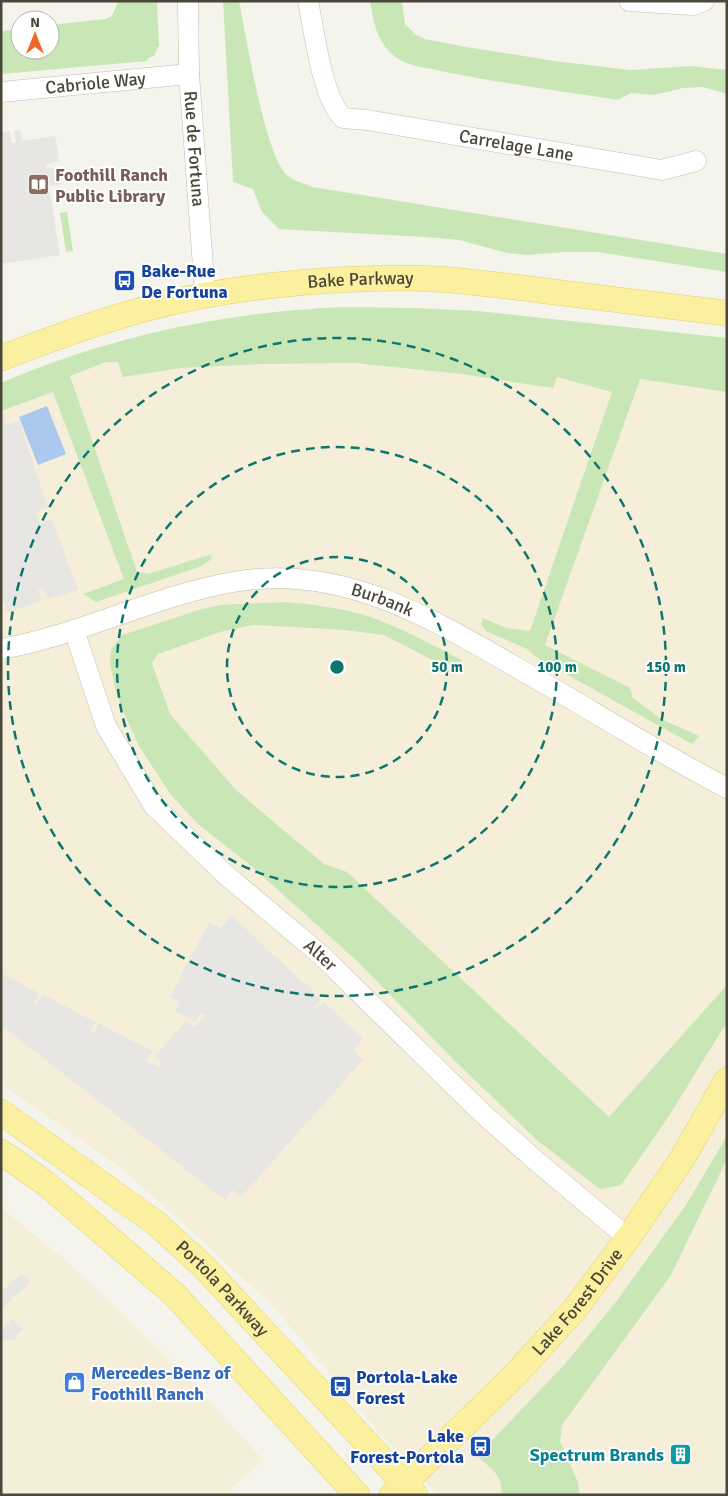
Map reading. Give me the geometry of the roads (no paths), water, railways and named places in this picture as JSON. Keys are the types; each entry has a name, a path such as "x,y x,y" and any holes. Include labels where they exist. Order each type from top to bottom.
{"main road":[{"name":"Bake Parkway","path":"1,358 67,333 144,309 205,295 342,280 408,278 478,283 727,313"},
{"name":"Lake Forest Drive","path":"403,1491 515,1375 575,1309 628,1238 682,1160 727,1080"},
{"name":"Portola Parkway","path":"1,1112 157,1224 204,1267 403,1491"},
{"path":"1,1152 44,1182 176,1295 357,1495"}],"street":[{"name":"Rue de Fortuna","path":"188,1 189,74 205,295"},
{"name":"Carrelage Lane","path":"308,1 315,41 327,84 337,112 343,118 366,120 662,170 696,161"},
{"path":"630,1 693,5 704,1"},
{"name":"Cabriole Way","path":"1,92 189,74"},
{"name":"Burbank","path":"1,649 74,630 194,591 233,582 288,579 335,584 380,596 434,621 727,788"},
{"name":"Alter","path":"74,630 106,726 154,806 226,875 321,955 481,1112 534,1160 628,1238"}],"water":[{"path":"47,406 66,454 38,465 19,417"}],"place":[{"name":"Foothill Ranch Public Library","path":"39,185"},
{"name":"Bake-Rue De Fortuna","path":"125,281"},
{"name":"Mercedes-Benz of Foothill Ranch","path":"75,1383"},
{"name":"Portola-Lake Forest","path":"340,1387"},
{"name":"Lake Forest-Portola","path":"480,1446"},
{"name":"Spectrum Brands","path":"680,1455"}]}
